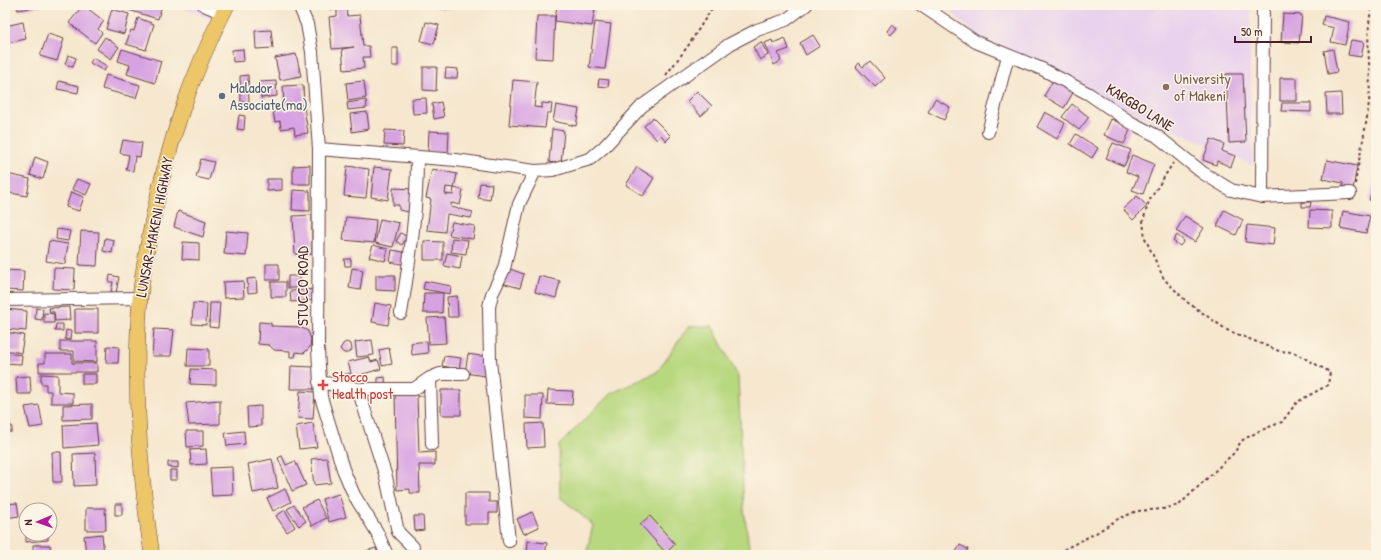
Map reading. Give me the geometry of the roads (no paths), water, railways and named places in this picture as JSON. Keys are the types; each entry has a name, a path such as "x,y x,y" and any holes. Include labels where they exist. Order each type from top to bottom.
{"main road":[{"name":"LUNSAR-MAKENI HIGHWAY","path":"152,555 140,459 137,394 140,298 150,232 173,134 190,85 225,9"}],"street":[{"path":"204,5 225,9"},
{"name":"STUCCO ROAD","path":"299,5 307,24 312,52 319,149 319,382 321,397 343,469 354,495 377,532 387,555"},
{"path":"319,149 456,160 535,171 553,170 590,159 604,147 642,106 730,44 757,30 786,20 806,5"},
{"name":"KARGBO LANE","path":"921,5 976,42 1042,69 1089,94 1130,122 1157,136 1203,173 1231,190 1262,197 1350,193"},
{"path":"1262,197 1263,5"},
{"path":"988,132 1008,56"},
{"path":"401,313 413,242 417,196 417,157"},
{"path":"509,541 490,361 489,307 492,294 504,269 519,204 535,171"},
{"path":"5,300 140,298"},
{"path":"319,382 358,388 414,389 430,378 440,374 463,374"},
{"path":"430,378 432,444"},
{"path":"358,388 386,477 398,532 413,547"}],"place":[{"name":"University of Makeni","path":"1166,87"},
{"name":"Malador Associate(ma)","path":"222,96"},
{"name":"Stocco Health post","path":"323,385"}]}
